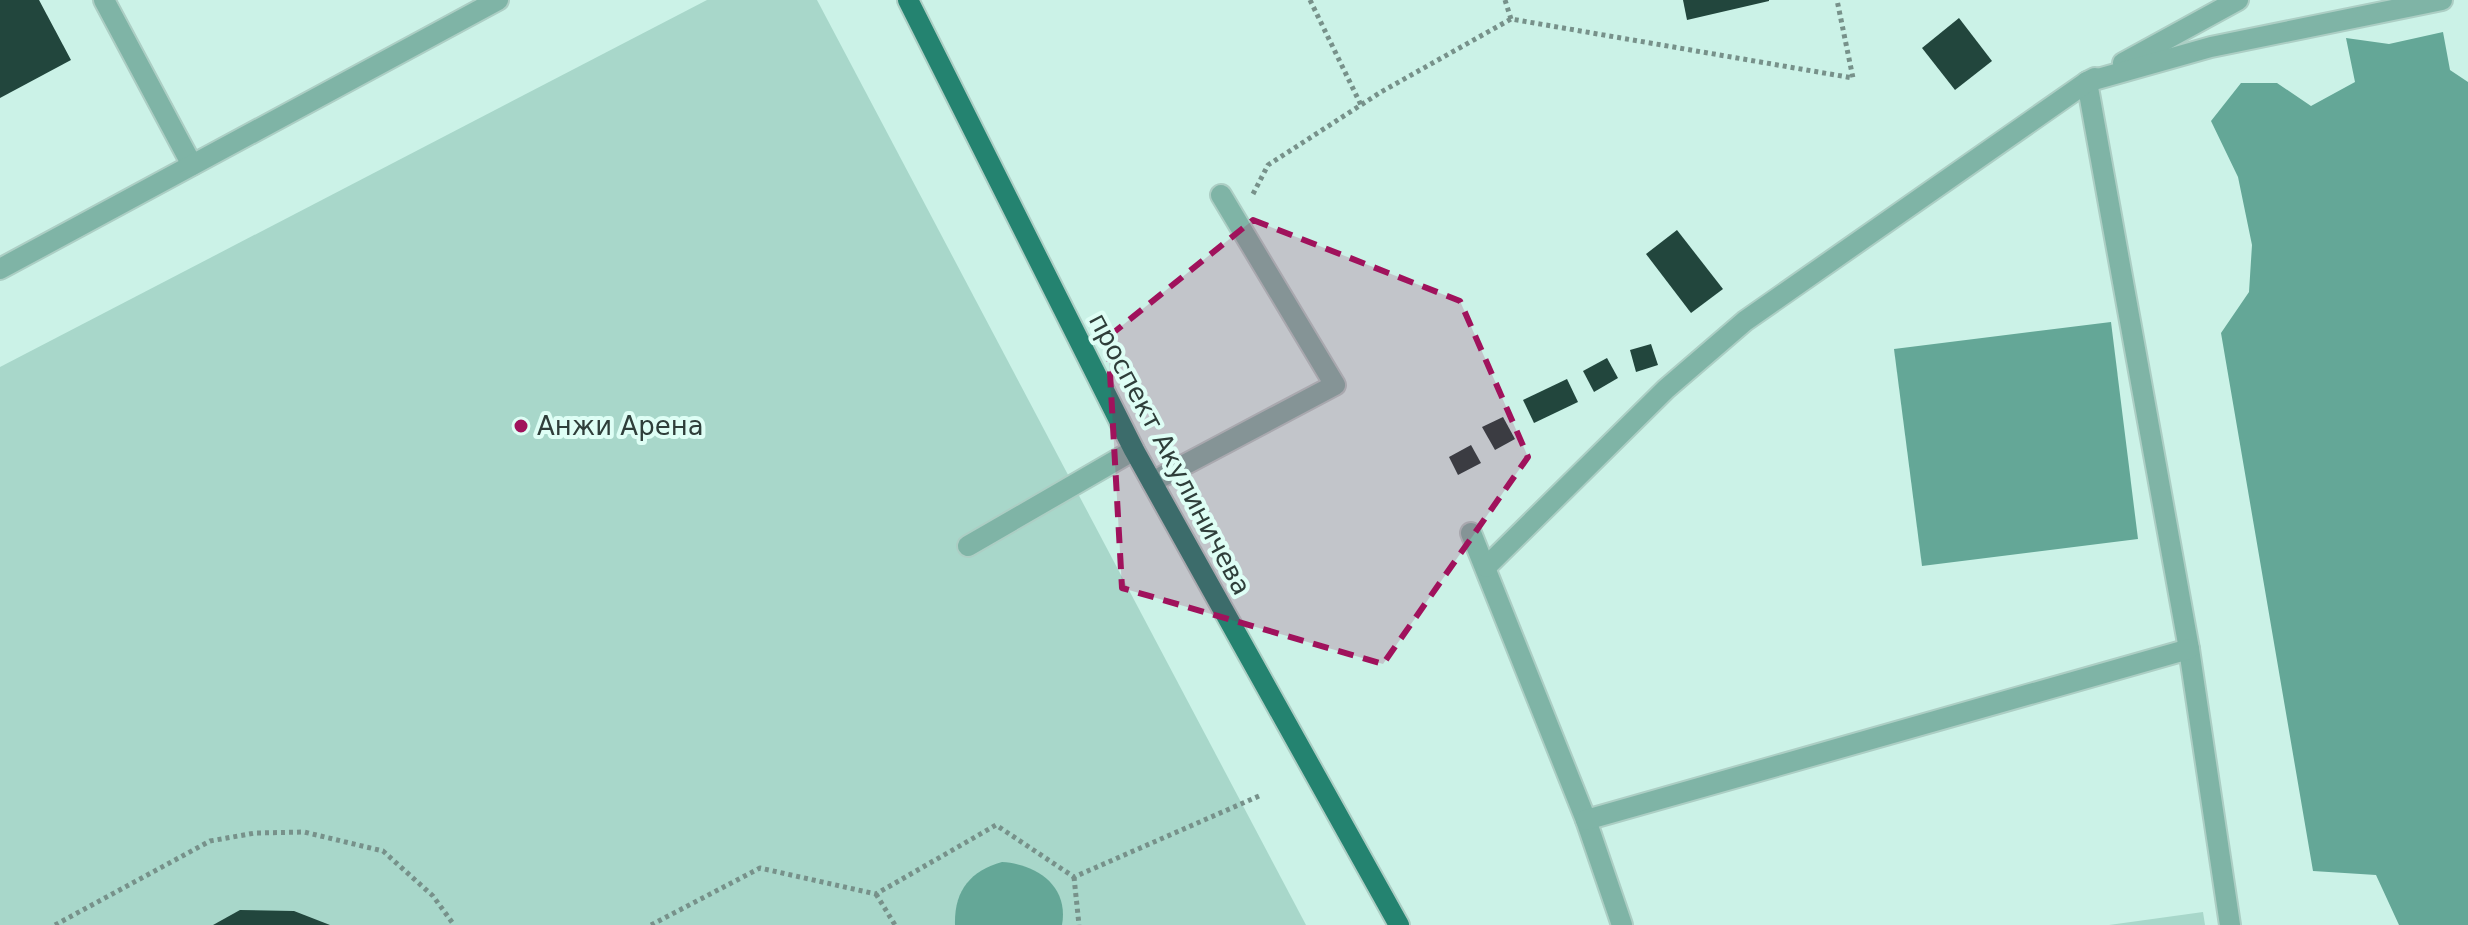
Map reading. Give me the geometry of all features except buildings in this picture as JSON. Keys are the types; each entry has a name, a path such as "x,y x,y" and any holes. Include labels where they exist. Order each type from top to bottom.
{"main road":[{"name":"проспект Акулиничева","path":"908,0 1134,450 1399,925"}],"street":[{"path":"104,0 192,165"},
{"path":"0,269 498,0"},
{"path":"1486,567 1666,389 1745,321 2087,82 2238,0"},
{"path":"2087,82 2211,47 2442,0"},
{"path":"2087,82 2189,649 2230,925"},
{"path":"1152,482 1335,385 1221,195"},
{"path":"968,546 1134,450"},
{"path":"1471,533 1586,820 1622,925"},
{"path":"1586,820 2189,649"}],"path":[{"path":"1310,0 1361,105"},
{"path":"1505,0 1511,19"},
{"path":"1238,224 1268,165 1361,105 1511,19 1853,78 1837,0"},
{"path":"1074,877 1259,796"},
{"path":"651,925 760,868 876,894 996,825 1074,877"},
{"path":"55,925 210,841 255,833 304,832 383,851 433,896 454,925"},
{"path":"1074,877 1079,925"},
{"path":"876,894 895,925"}],"highlighted area":[{"path":"1253,220 1460,301 1528,457 1383,664 1122,588 1108,337"}],"shaded area":[{"name":"Анжи Арена","path":"707,0 817,0 1306,925 0,925 0,367"},
{"path":"2443,32 2450,70 2468,82 2468,925 2399,925 2376,875 2313,871 2221,333 2249,292 2252,245 2238,177 2211,121 2241,83 2277,83 2311,106 2355,82 2346,38 2389,44"},
{"path":"2111,322 2138,539 1922,566 1894,349"},
{"path":"1002,862 1027,867 1048,880 1060,899 1062,925 955,925 957,902 966,884 981,871"},
{"path":"2203,912 2205,925 2109,925"}],"place":[{"name":"Анжи Арена","path":"521,426"}]}
